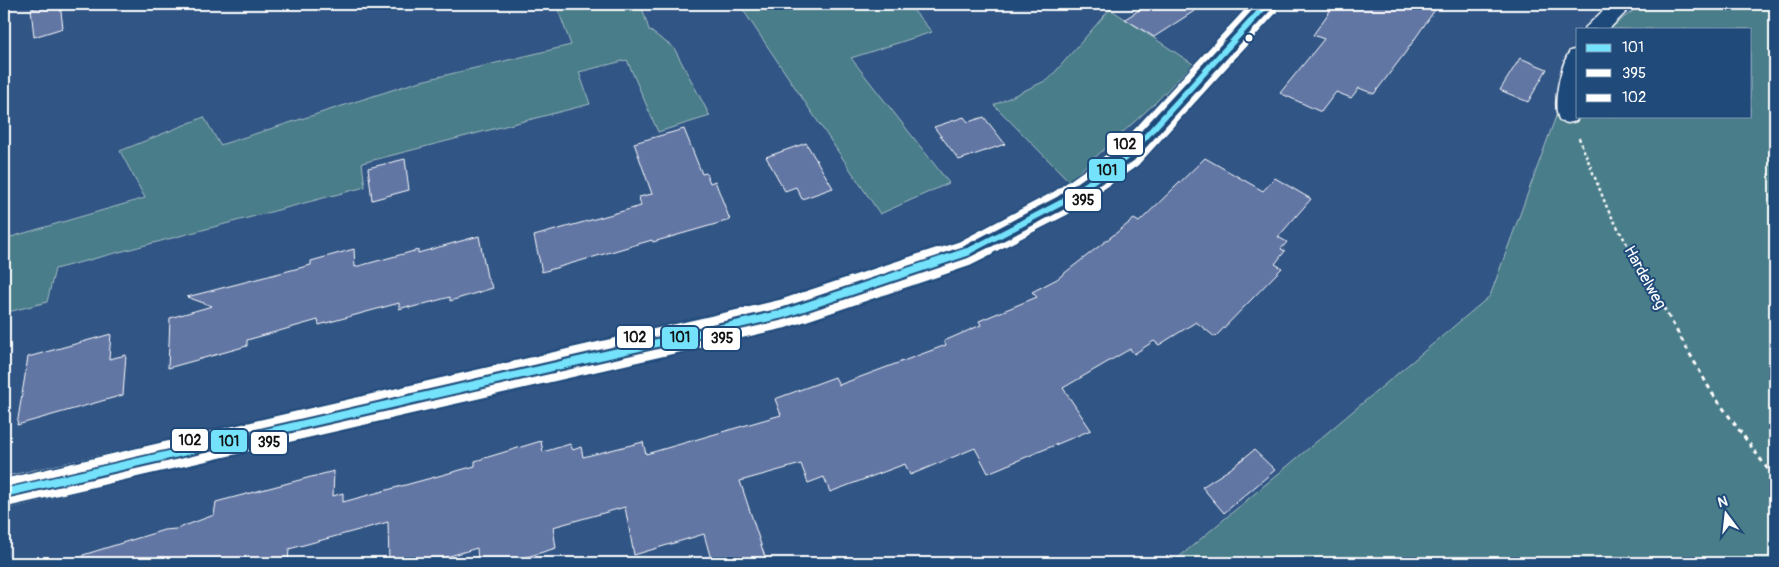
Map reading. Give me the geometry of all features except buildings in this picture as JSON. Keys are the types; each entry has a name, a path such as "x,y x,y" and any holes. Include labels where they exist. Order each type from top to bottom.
{"street":[{"path":"4,493 783,314 965,253 1061,203 1129,155 1267,4"},
{"path":"1596,28 1622,4"},
{"path":"1568,115 1572,75 1576,62"}],"path":[{"name":"Hardelweg","path":"1568,115 1608,210 1712,393 1775,479"}],"green space":[{"path":"556,4 641,4 649,30 674,48 710,116 658,132 627,60 579,72 590,104 362,163 365,187 55,269 47,302 4,313 4,239 145,198 120,151 204,117 220,145 417,82 571,45"},
{"path":"739,4 908,4 932,32 851,58 949,183 880,214"},
{"path":"1642,4 1775,4 1775,563 1172,563 1490,296 1559,108 1576,115 1576,118 1752,118 1752,28 1610,28"},
{"path":"1110,9 1193,64 1154,104 1069,181 994,105 1049,79"}],"transit line":[{"name":"102","path":"4,483 780,304 961,244 1056,194 1122,147 1254,4"},
{"name":"101","path":"4,493 783,314 965,253 1061,203 1129,155 1267,4"},
{"name":"395","path":"6,503 785,324 969,262 1066,212 1136,163 1274,11"}]}
